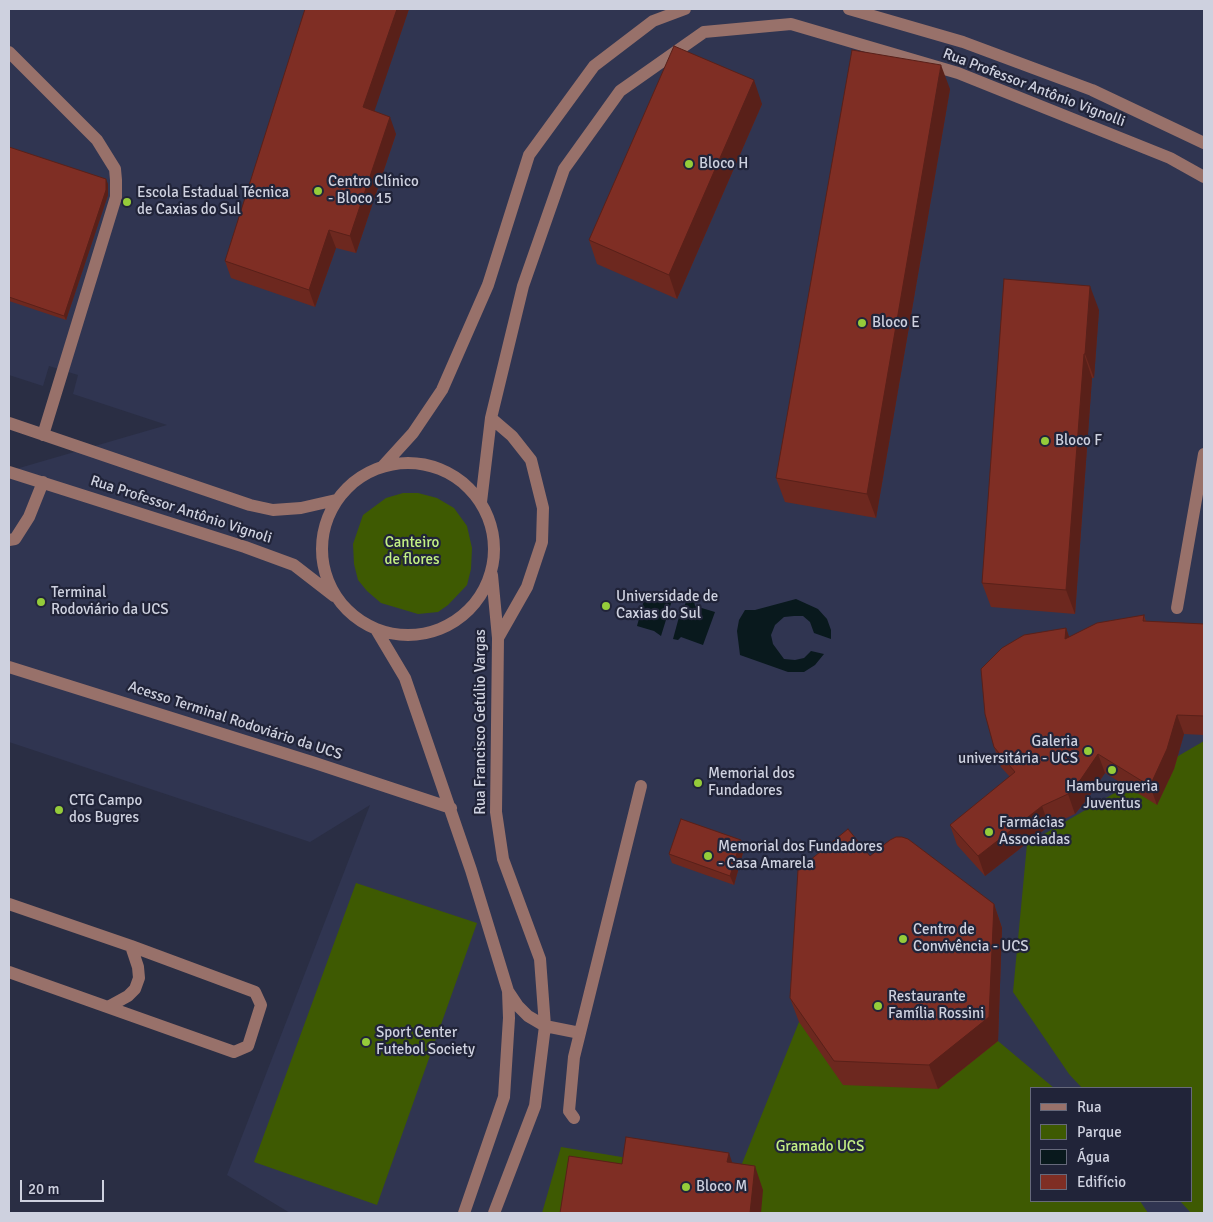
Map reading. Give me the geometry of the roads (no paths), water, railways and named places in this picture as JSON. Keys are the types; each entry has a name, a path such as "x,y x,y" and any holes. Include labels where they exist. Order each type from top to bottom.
{"street":[{"path":"383,466 413,433 442,390 488,285 529,155 594,66 653,22 685,9"},
{"name":"Rua Professor Antônio Vignolli","path":"849,9 964,42 1092,90 1204,143"},
{"name":"Rua Professor Antônio Vignolli","path":"481,502 491,418 523,286 564,169 620,91 704,32 791,24 958,73 1170,158 1204,177"},
{"path":"9,52 97,140 115,169 116,180 116,197 43,434"},
{"path":"491,418 512,436 531,460 543,508 542,542 526,587 498,638"},
{"name":"Rua Professor Antônio Vignoli","path":"9,423 250,505 273,510 301,508 336,500"},
{"path":"1177,608 1204,454"},
{"path":"413,462 442,470 464,483 481,502 492,525 496,550 492,575 481,598 453,624 416,636 378,631 353,617 334,596 322,565 322,531 336,500 356,479 383,466 413,462"},
{"name":"Rua Professor Antônio Vignoli","path":"9,472 245,547 294,565 334,596"},
{"path":"9,540 15,539 29,517 43,482"},
{"name":"Rua Francisco Getúlio Vargas","path":"492,575 498,638 496,812 503,859 540,959 545,1026 535,1106 494,1213"},
{"name":"Rua Francisco Getúlio Vargas","path":"378,631 405,678 451,808 508,991 509,1018 504,1097 464,1213"},
{"name":"Acesso Terminal Rodoviário da UCS","path":"9,667 451,808"},
{"path":"574,1118 569,1111 574,1057 641,786"},
{"path":"9,904 131,946 255,992 261,1005 248,1046 234,1052 9,972"},
{"path":"108,1007 128,996 135,989 138,967 131,946"},
{"path":"508,991 518,1006 528,1016 545,1026 580,1033"}],"water":[{"path":"656,592 673,597 661,636 654,631 637,626 644,600 650,600"},
{"path":"688,598 694,600 695,606 715,612 703,645 681,637 678,640 673,639 679,617"},
{"path":"796,599 818,609 827,619 831,630 831,639 814,633 810,622 803,616 794,616 784,617 775,625 771,635 773,644 784,659 795,660 804,658 811,651 824,654 815,665 804,672 788,672 740,655 737,631 739,620 745,610 755,610"}],"place":[{"name":"Bloco H","path":"689,164"},
{"name":"Centro Clínico - Bloco 15","path":"318,191"},
{"name":"Escola Estadual Técnica de Caxias do Sul","path":"127,202"},
{"name":"Bloco E","path":"862,323"},
{"name":"Bloco F","path":"1045,441"},
{"name":"Terminal Rodoviário da UCS","path":"41,602"},
{"name":"Universidade de Caxias do Sul","path":"606,606"},
{"name":"Galeria universitária - UCS","path":"1088,751"},
{"name":"Hamburgueria Juventus","path":"1112,770"},
{"name":"Memorial dos Fundadores","path":"698,783"},
{"name":"CTG Campo dos Bugres","path":"59,810"},
{"name":"Farmácias Associadas","path":"989,832"},
{"name":"Memorial dos Fundadores - Casa Amarela","path":"708,856"},
{"name":"Centro de Convivência - UCS","path":"903,939"},
{"name":"Restaurante Família Rossini","path":"878,1006"},
{"name":"Sport Center Futebol Society","path":"366,1042"},
{"name":"Bloco M","path":"686,1187"}],"park label":[{"name":"Canteiro de flores","path":"412,552"},
{"name":"Gramado UCS","path":"820,1147"}]}
